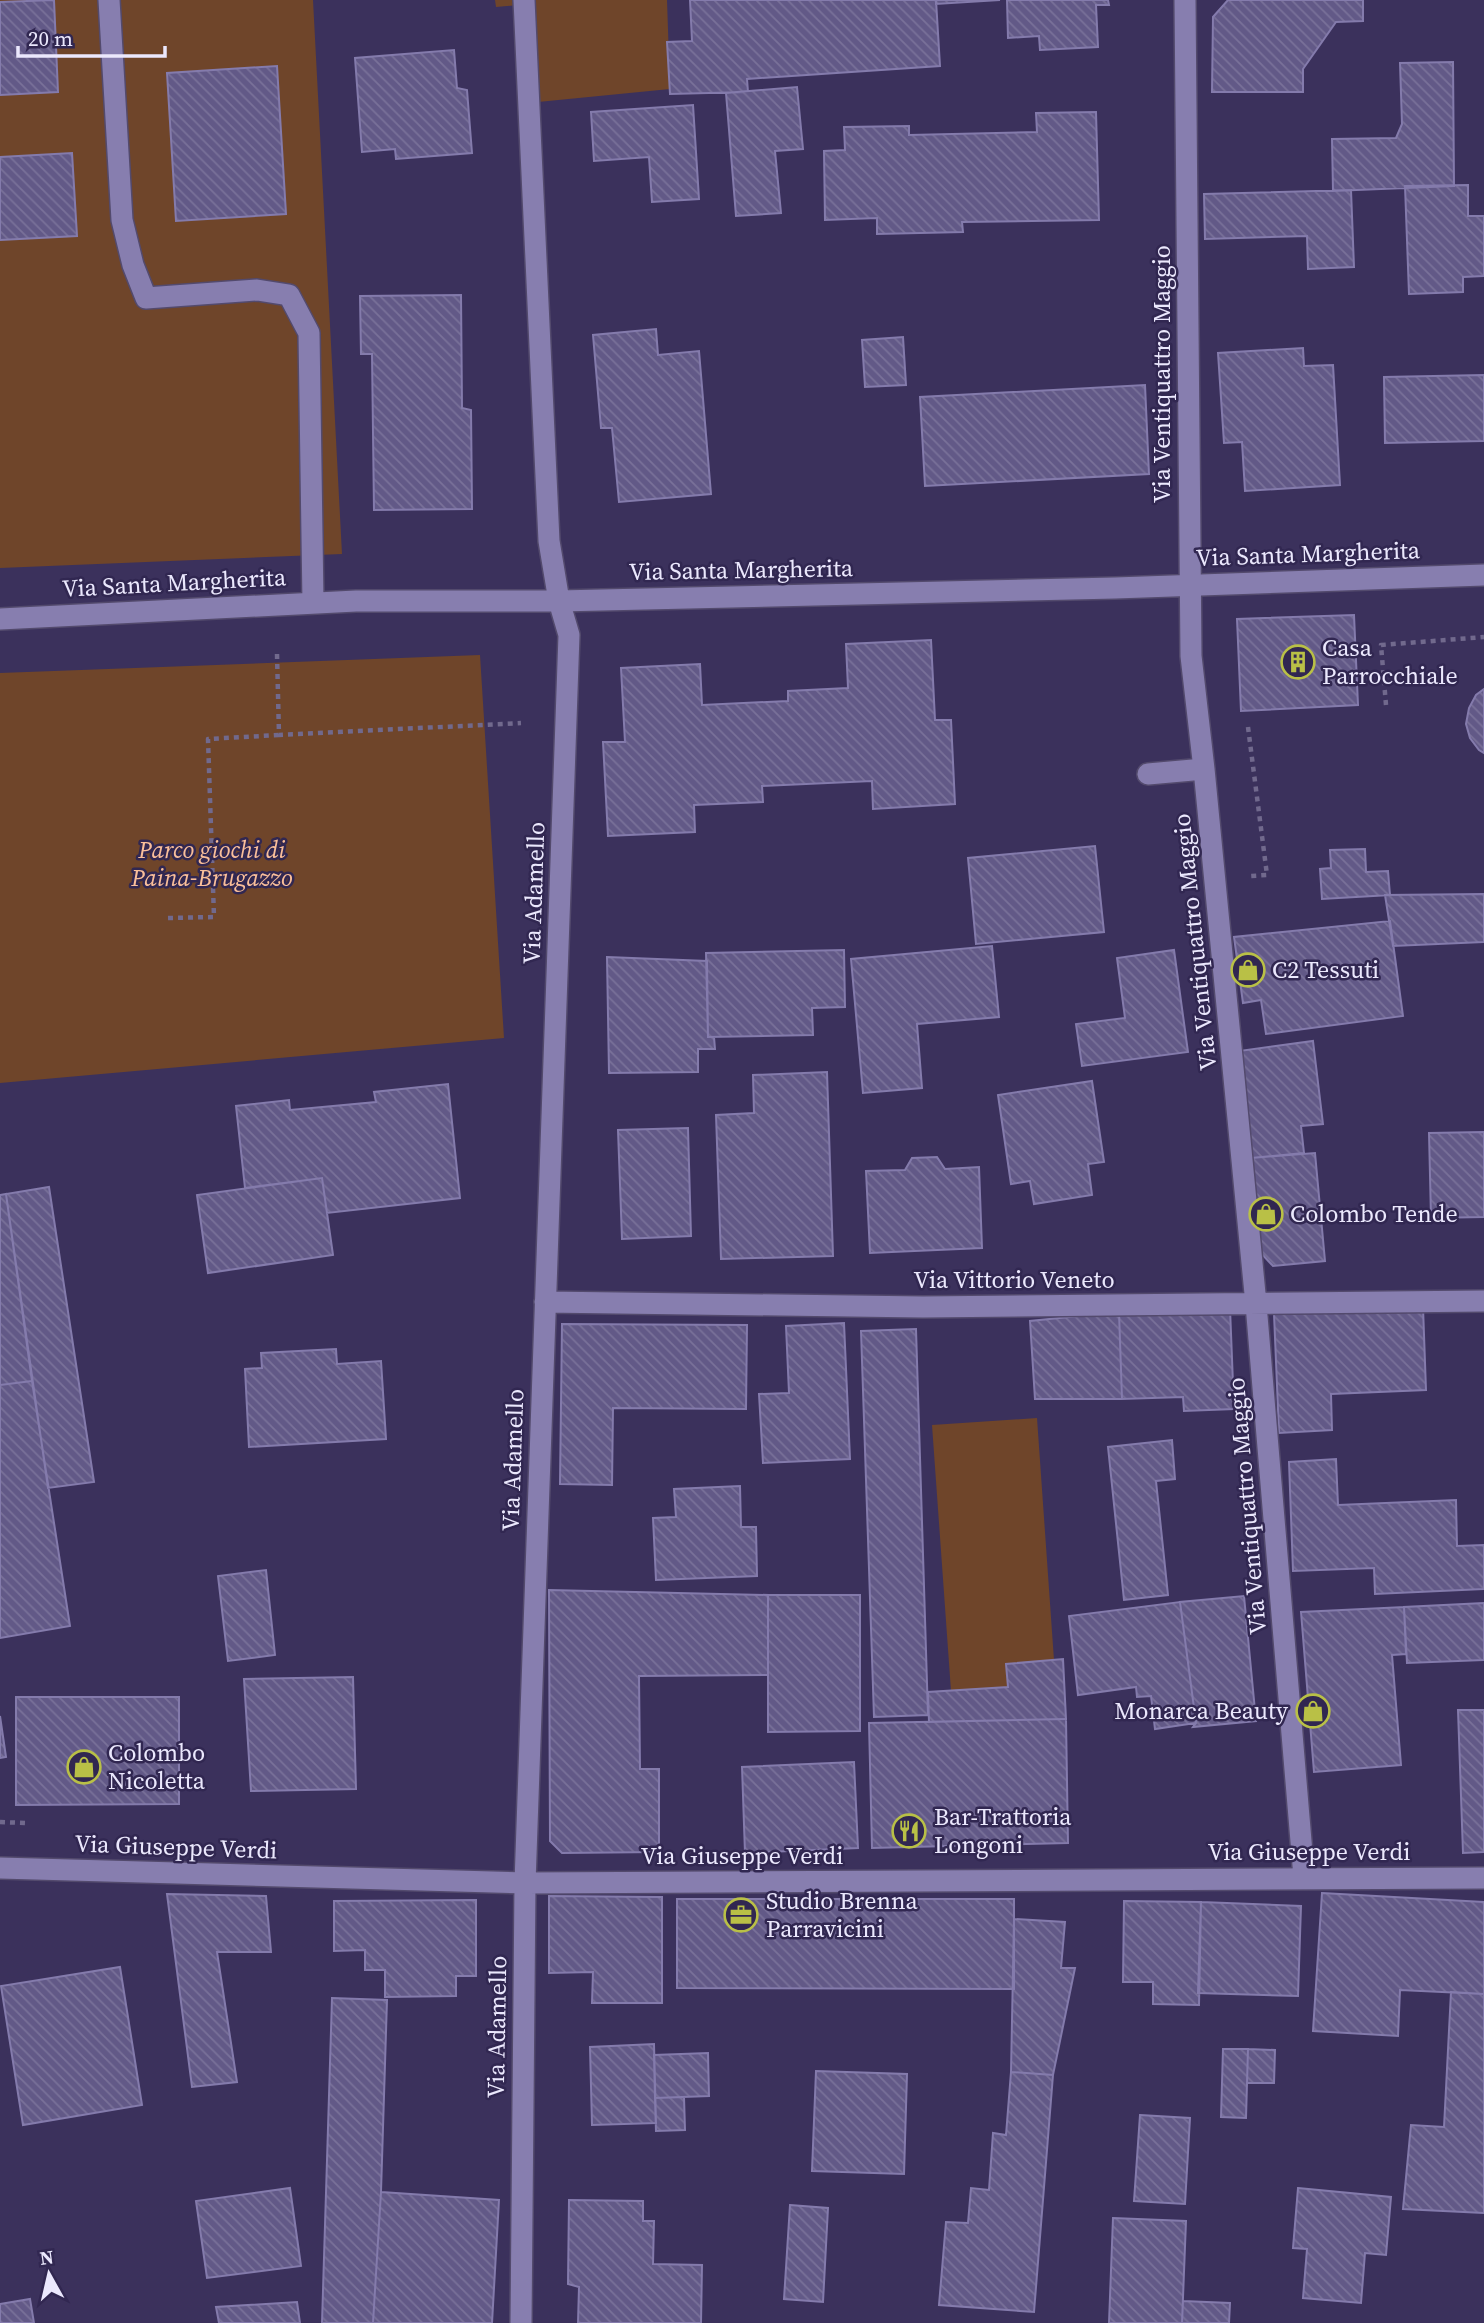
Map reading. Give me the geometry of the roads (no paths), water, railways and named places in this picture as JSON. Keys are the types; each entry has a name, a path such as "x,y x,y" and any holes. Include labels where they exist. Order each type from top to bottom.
{"street":[{"path":"108,0 122,220 133,265 146,298 257,289 289,295 309,333 313,603"},
{"name":"Via Adamello","path":"520,2323 525,1883 569,635 559,601 549,541 524,0"},
{"name":"Via Ventiquattro Maggio","path":"1185,0 1191,656 1205,769 1256,1304 1304,1877"},
{"name":"Via Santa Margherita","path":"0,619 313,603 559,601 1115,588 1484,575"},
{"path":"1148,774 1205,769"},
{"name":"Via Vittorio Veneto","path":"545,1302 923,1307 1484,1301"},
{"name":"Via Giuseppe Verdi","path":"0,1868 525,1883 1484,1878"}],"place":[{"name":"Casa Parrocchiale","path":"1298,662"},
{"name":"C2 Tessuti","path":"1248,970"},
{"name":"Colombo Tende","path":"1266,1214"},
{"name":"Monarca Beauty","path":"1313,1711"},
{"name":"Colombo Nicoletta","path":"84,1767"},
{"name":"Bar-Trattoria Longoni","path":"909,1831"},
{"name":"Studio Brenna Parravicini","path":"741,1915"}],"park label":[{"name":"Parco giochi di Paina-Brugazzo","path":"212,864"}]}
